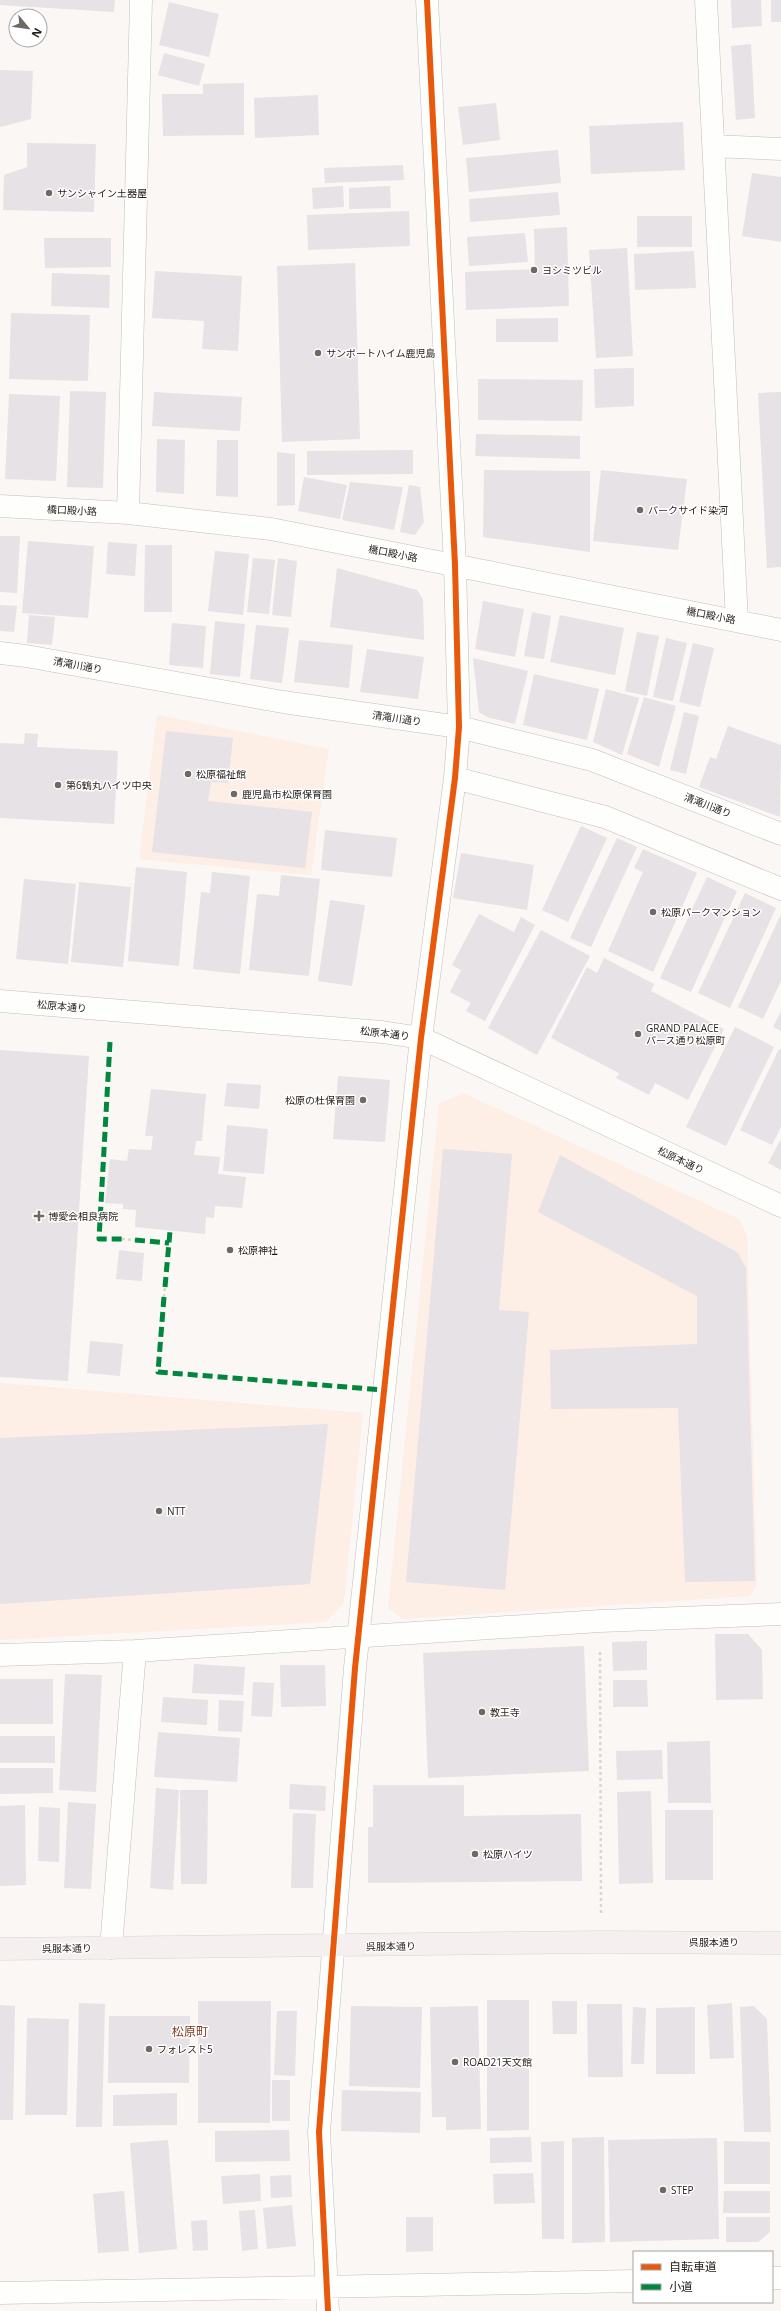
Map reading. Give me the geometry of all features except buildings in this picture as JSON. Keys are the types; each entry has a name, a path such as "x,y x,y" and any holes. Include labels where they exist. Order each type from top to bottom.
{"highway":[{"name":"呉服本通り","path":"0,1949 601,1942 781,1943"}],"street":[{"path":"128,513 141,0"},
{"path":"328,2311 319,2132 358,1637 421,1038 455,778 459,727 455,564 427,0"},
{"path":"706,0 737,621"},
{"path":"714,146 781,149"},
{"name":"橋口殿小路","path":"0,506 128,513 271,529 455,564 781,630"},
{"name":"清滝川通り","path":"0,653 26,656 283,702 459,727 592,760 781,834"},
{"path":"455,778 605,817 781,889"},
{"name":"松原本通り","path":"0,1001 382,1032 421,1038 781,1206"},
{"path":"0,1655 135,1651 600,1621 781,1614"},
{"path":"112,1948 135,1651"},
{"path":"0,2293 633,2281"}],"path":[{"path":"122,1239 134,1240"},
{"path":"164,1297 165,1288"},
{"path":"600,1621 599,1739 601,1942"}],"shaded area":[{"name":"鹿児島市松原保育園","path":"157,715 329,749 311,875 139,859"},
{"path":"463,1093 739,1219 747,1236 757,1584 750,1596 403,1619 388,1608 439,1104"},
{"name":"NTT","path":"0,1383 363,1413 344,1602 326,1622 0,1640"}],"marked path":[{"path":"110,1042 99,1239 122,1239"},
{"path":"165,1287 170,1231"},
{"path":"135,1240 169,1243"},
{"path":"164,1297 158,1372 384,1390"}],"cycle path":[{"path":"328,2311 319,2132 355,1668 421,1038 455,778 459,727 455,565 427,0"}],"place":[{"name":"サンシャイン土器屋","path":"49,193"},
{"name":"ヨシミツビル","path":"534,270"},
{"name":"サンポートハイム鹿児島","path":"318,353"},
{"name":"パークサイド染河","path":"640,510"},
{"name":"松原福祉館","path":"188,774"},
{"name":"第6鶴丸ハイツ中央","path":"58,785"},
{"name":"鹿児島市松原保育園","path":"234,794"},
{"name":"松原パークマンション","path":"653,912"},
{"name":"GRAND PALACE パース通り松原町","path":"638,1034"},
{"name":"松原の杜保育園","path":"363,1100"},
{"name":"博愛会相良病院","path":"39,1216"},
{"name":"松原神社","path":"230,1250"},
{"name":"NTT","path":"159,1511"},
{"name":"教王寺","path":"482,1712"},
{"name":"松原ハイツ","path":"475,1854"},
{"name":"フォレスト5","path":"149,2049"},
{"name":"ROAD21天文館","path":"455,2062"},
{"name":"STEP","path":"663,2190"}],"district":[{"name":"松原町","path":"190,2031"}]}
